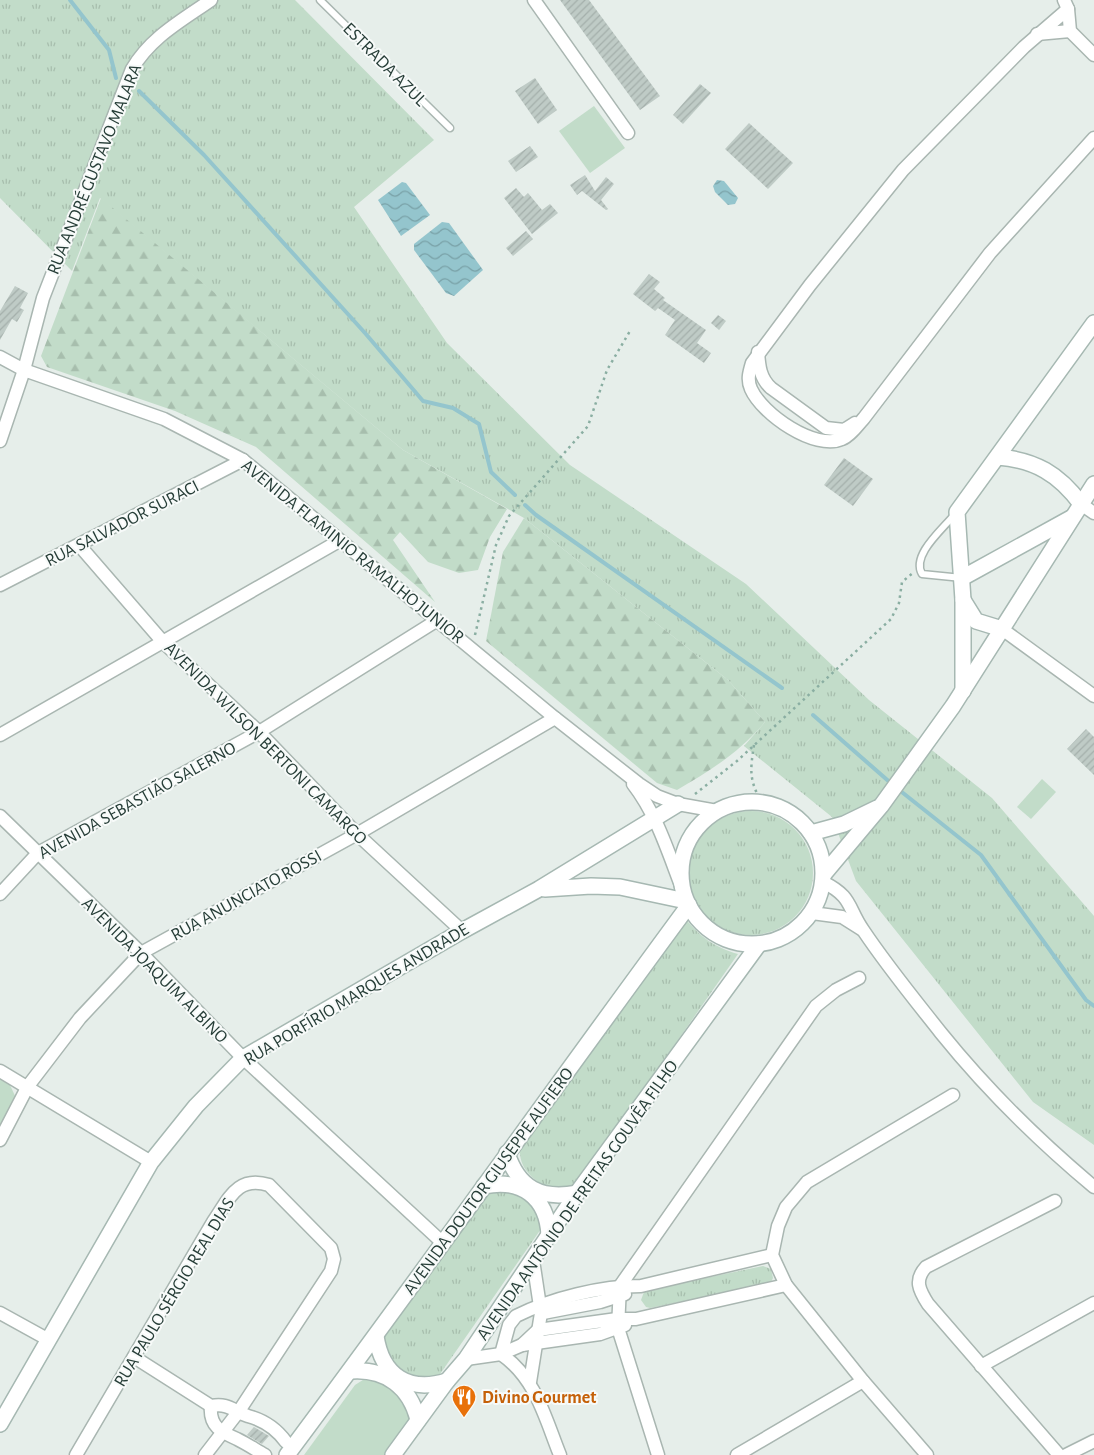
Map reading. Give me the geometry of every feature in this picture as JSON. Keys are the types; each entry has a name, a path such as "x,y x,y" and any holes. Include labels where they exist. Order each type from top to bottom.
{"street":[{"name":"RUA ANDRÉ GUSTAVO MALARA","path":"0,442 24,370 43,298 132,69 143,51 156,37 211,0"},
{"path":"534,0 628,133"},
{"path":"1068,3 1070,31 1094,54"},
{"path":"1068,3 903,170 758,352 748,377 756,398 766,408 810,440 823,443 843,439 864,418 990,253 1094,138"},
{"path":"1037,34 1070,31"},
{"path":"963,691 963,600 957,512 1094,323"},
{"path":"758,352 759,369 765,382 826,428 844,430 864,418"},
{"name":"AVENIDA FLAMINIO RAMALHO JUNIOR","path":"0,357 24,370 164,419 243,460 436,621 645,788 678,804 717,812"},
{"path":"998,457 1028,462 1054,475 1069,488 1081,504 1094,513"},
{"name":"RUA SALVADOR SURACI","path":"0,585 243,460"},
{"path":"824,878 882,804 963,691 1094,484"},
{"path":"962,578 1072,517"},
{"path":"0,735 339,541"},
{"name":"AVENIDA WILSON BERTONI CAMARGO","path":"79,545 163,642 258,732 357,834 462,931"},
{"path":"963,600 976,621 1002,629 1094,696"},
{"name":"AVENIDA SEBASTIÃO SALERNO","path":"0,894 38,853 258,732 436,621"},
{"name":"RUA ANUNCIATO ROSSI","path":"0,1140 28,1086 80,1018 141,953 357,834 555,718"},
{"name":"AVENIDA FLAMINIO RAMALHO JUNIOR","path":"622,770 644,799 655,820 665,840 686,898"},
{"path":"762,803 784,809 799,819 811,833 821,852 824,878 819,898 812,913 797,929 779,939 758,944 737,942 718,935 701,922 686,898 681,873 687,844 700,826 717,812 731,805 762,803"},
{"name":"RUA PORFÍRIO MARQUES ANDRADE","path":"0,1424 151,1162 196,1106 243,1058 462,931 539,889 655,820 678,804"},
{"path":"811,833 844,824 882,804"},
{"name":"AVENIDA JOAQUIM ALBINO","path":"0,816 141,953 243,1058 444,1244"},
{"path":"824,878 848,901 861,929 942,1035 1039,1140 1094,1188"},
{"name":"RUA PORFÍRIO MARQUES ANDRADE","path":"539,889 566,886 620,887 686,898"},
{"name":"AVENIDA DOUTOR GIUSEPPE AUFIERO","path":"289,1447 352,1371 444,1244 686,898"},
{"path":"812,913 842,917 861,929"},
{"name":"AVENIDA ANTÔNIO DE FREITAS GOUVÊA FILHO","path":"394,1455 447,1381 466,1360 577,1194 758,944"},
{"path":"522,1346 538,1330 619,1308 816,1006 836,990 859,978"},
{"path":"0,1071 28,1086 151,1162"},
{"path":"927,1455 863,1381 786,1285 772,1255 778,1226 786,1207 807,1182 952,1095"},
{"path":"507,1153 512,1167 520,1180 532,1189 547,1195 577,1194"},
{"name":"RUA PAULO SÉRGIO REAL DIAS","path":"76,1455 232,1194 246,1183 257,1182 269,1185 331,1248 334,1259 332,1271 243,1413 222,1433 205,1455"},
{"path":"484,1186 508,1184 530,1193 545,1212 549,1235"},
{"path":"1055,1201 926,1266 920,1273 918,1282 928,1304 1059,1455"},
{"path":"466,1360 501,1354 522,1346 536,1344 619,1308 641,1286 772,1255"},
{"path":"530,1382 538,1330 533,1260"},
{"path":"501,1354 509,1325 516,1316 595,1291 636,1319 786,1285"},
{"path":"981,1366 1094,1303"},
{"path":"619,1308 658,1455"},
{"path":"0,1313 49,1340"},
{"path":"376,1336 378,1350 384,1363 405,1382 419,1385 434,1385 447,1381"},
{"path":"501,1354 514,1363 530,1382 560,1455"},
{"path":"134,1357 211,1406 226,1405 243,1413 251,1421 289,1447"},
{"path":"352,1371 365,1370 390,1378 409,1396 418,1420"},
{"path":"737,1455 863,1381"},
{"path":"211,1406 213,1423 222,1433 239,1440 265,1455"},
{"path":"1066,1455 1094,1441"}],"lane":[{"name":"ESTRADA AZUL","path":"320,0 450,128"},
{"path":"957,512 924,552 919,560 918,568 922,574 930,576 962,578"}],"path":[{"path":"472,649 496,545 509,516 588,426 607,370 630,331"},
{"path":"678,804 698,792 754,745 891,619 899,603 902,582 918,568"},
{"path":"754,745 750,774 754,789 762,803"}],"green space":[{"path":"0,0 295,0 434,140 354,207 447,343 570,465 746,584 869,700 992,798 1094,916 1094,1145 1033,1102 856,881 832,817 744,746 765,722 728,680 524,518 403,450 100,198 72,271 0,198"},
{"path":"594,106 625,148 590,173 559,131"},
{"path":"101,198 403,450 507,509 490,537 478,570 459,573 428,562 400,532 393,540 435,602 256,447 175,411 47,367 41,356"},
{"path":"524,518 728,680 765,722 745,743 724,760 677,790 657,783 486,641 503,552"},
{"path":"1042,779 1056,792 1031,819 1017,807"},
{"path":"751,811 775,816 795,829 808,849 813,873 808,897 795,917 775,930 751,935 727,930 707,917 694,897 689,873 694,849 707,829 727,816"},
{"path":"684,917 708,940 738,954 576,1186 551,1192 529,1174 522,1162 520,1147"},
{"path":"0,1079 10,1085 16,1098 0,1129"},
{"path":"509,1189 537,1209 541,1229 438,1377 416,1382 387,1361 383,1339 485,1193"},
{"path":"763,1266 771,1269 773,1278 767,1284 650,1308 646,1307 641,1300 644,1292 648,1290"},
{"path":"366,1378 382,1383 390,1388 397,1393 408,1407 410,1415 409,1424 386,1455 304,1455 355,1385"}],"water":[{"path":"717,180 724,181 738,198 735,204 728,205 715,192 713,186"},
{"path":"402,182 406,183 430,215 401,236 378,200"},
{"path":"442,222 449,223 483,270 454,296 446,293 414,250 414,244"}],"building":[{"path":"560,0 589,0 660,96 640,110"},
{"path":"535,78 557,110 538,124 515,91"},
{"path":"700,84 711,93 683,124 673,115"},
{"path":"749,123 793,163 768,189 725,149"},
{"path":"530,146 538,157 516,172 508,161"},
{"path":"585,175 595,191 606,177 614,184 601,200 608,209 606,210 582,191 577,195 570,185"},
{"path":"516,188 524,197 528,193 542,210 550,204 558,213 532,234 504,198"},
{"path":"526,231 533,239 513,256 506,248"},
{"path":"649,274 660,282 654,289 665,298 663,300 706,330 697,343 711,353 704,363 665,335 675,320 658,308 655,311 633,294"},
{"path":"15,286 28,293 20,308 24,310 17,322 12,319 0,340 0,311"},
{"path":"718,315 726,321 719,330 711,323"},
{"path":"844,458 873,479 853,506 824,485"},
{"path":"1086,729 1094,737 1094,775 1067,749"},
{"path":"254,1427 269,1436 262,1444 247,1435"}],"waterway":[{"path":"70,0 109,50 116,78"},
{"path":"139,91 204,155 365,333 423,401 453,408 479,424 491,472 515,495"},
{"path":"525,505 536,515 782,688"},
{"path":"813,715 893,785"},
{"path":"898,789 981,855 1086,1000 1094,1006"}],"place":[{"name":"Divino Gourmet","path":"464,1418"}]}
